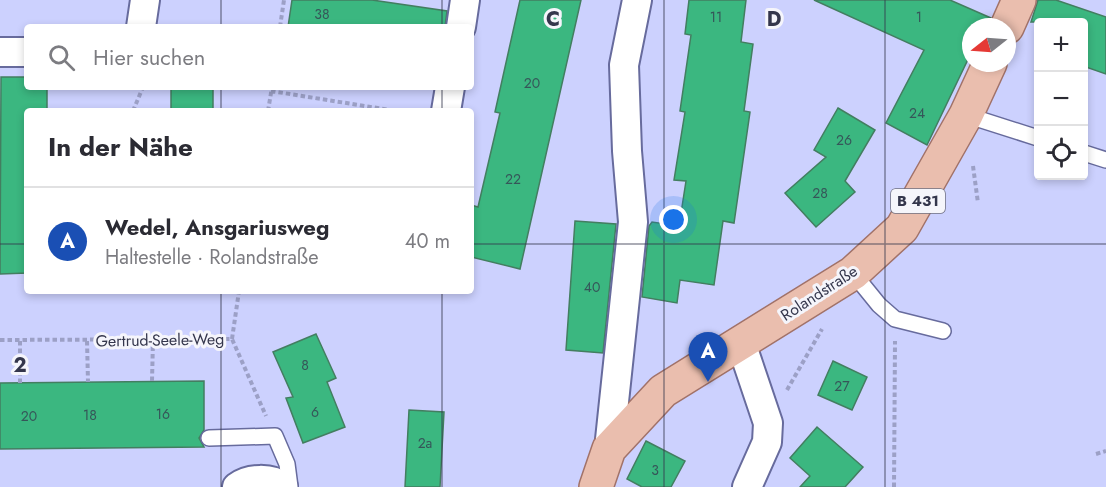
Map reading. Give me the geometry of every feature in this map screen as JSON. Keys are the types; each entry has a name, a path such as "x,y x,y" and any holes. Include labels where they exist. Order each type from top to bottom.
{"main road":[{"path":"1010,18 1019,0"},
{"name":"Rolandstraße","path":"609,449 663,391 853,273 902,228 966,115 986,72"},
{"name":"B 431","path":"596,487 609,449"}],"street":[{"path":"141,24 145,0"},
{"path":"461,24 465,0"},
{"path":"609,449 633,222 627,151 624,65 637,0"},
{"path":"0,52 24,52"},
{"path":"446,108 450,90"},
{"path":"741,343 768,423 767,442 747,487"},
{"path":"237,487 245,481 276,481 283,487"}],"lane":[{"path":"966,115 1034,137"},
{"path":"1088,155 1106,160"},
{"path":"853,273 879,304 896,319 943,332"},
{"path":"209,438 274,436 287,464 290,487"}],"path":[{"path":"280,24 284,0"},
{"path":"134,108 142,90"},
{"path":"269,108 272,90"},
{"path":"278,90 379,108"},
{"path":"232,339 239,294"},
{"path":"894,487 896,319"},
{"path":"768,423 825,323"},
{"name":"Gertrud-Seele-Weg","path":"0,340 87,342 232,339 274,436"},
{"path":"152,381 153,340"},
{"path":"20,341 20,383"},
{"path":"87,342 88,382"},
{"path":"1096,454 1106,451"}],"building":[{"path":"292,0 372,0 447,11 445,24 288,24"},
{"path":"520,0 581,0 520,269 474,258 474,206 478,207 500,113 495,112"},
{"path":"689,0 746,0 741,42 753,44 744,111 750,112 734,223 723,221 714,285 680,280 677,303 642,297 649,226 652,222 679,226 686,181 674,180 685,112 680,111 691,35 685,34"},
{"path":"814,0 950,0 991,18 962,18 962,72 927,145 886,123 924,50"},
{"path":"1038,0 1056,0 1106,17 1106,74 1088,68 1088,18 1034,18 1034,22 1031,22"},
{"path":"1,77 24,77 24,90 47,90 47,108 24,108 24,273 0,274"},
{"path":"171,90 213,90 213,108 171,108"},
{"path":"838,108 875,130 845,181 855,192 816,227 785,193 826,157 814,150"},
{"path":"575,221 616,224 603,353 566,350"},
{"path":"316,334 336,378 327,382 345,427 303,443 286,398 293,397 273,352"},
{"path":"833,361 867,377 852,410 818,395"},
{"path":"204,381 204,430 199,438 204,447 0,449 0,383"},
{"path":"409,410 444,412 440,487 405,487"},
{"path":"817,427 863,467 845,487 800,487 810,476 790,458"},
{"path":"646,441 685,461 671,487 642,487 627,479"}],"place":[{"name":"Wedel, Ansgariusweg","path":"708,382"}]}
